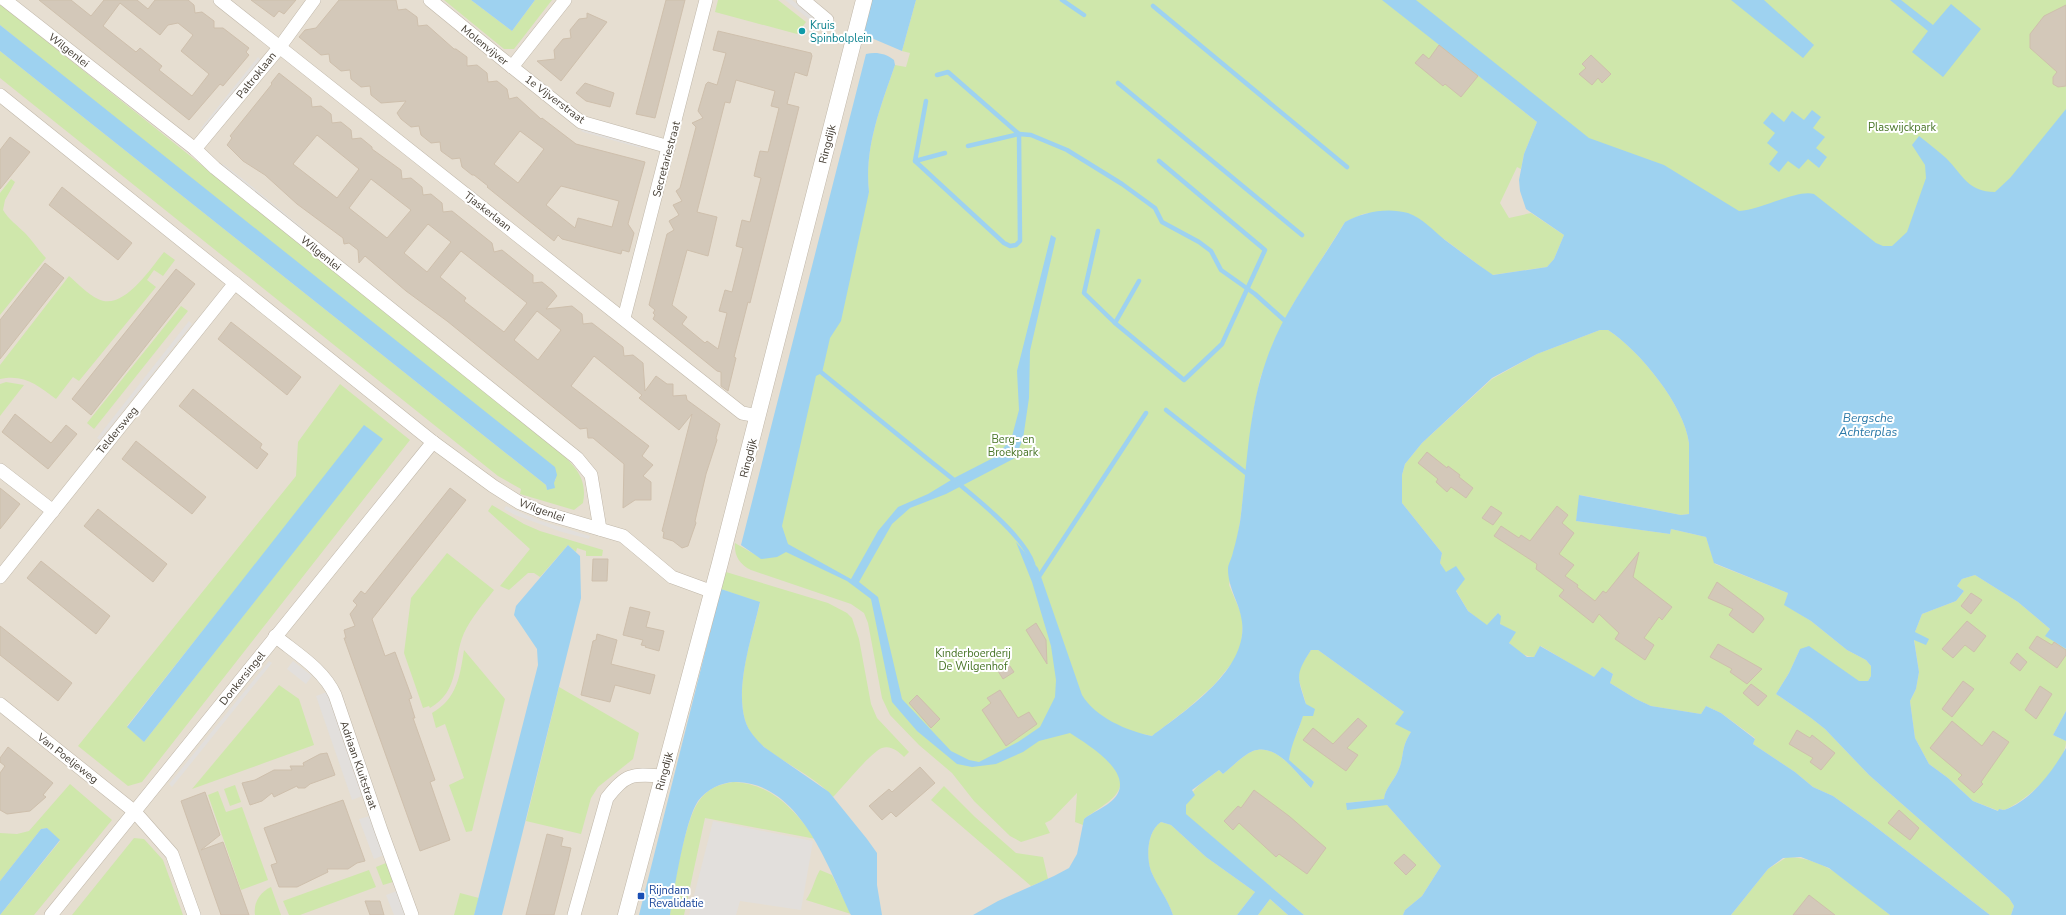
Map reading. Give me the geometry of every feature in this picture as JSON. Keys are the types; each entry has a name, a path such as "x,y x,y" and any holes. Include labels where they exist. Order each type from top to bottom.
{"street":[{"name":"Wilgenlei","path":"5,0 195,149 215,168 577,458 591,475 600,529"},
{"name":"Tjaskerlaan","path":"220,0 742,412 758,416"},
{"name":"Paltroklaan","path":"195,149 279,48 314,0"},
{"name":"Molenvijver","path":"430,0 512,67 565,0"},
{"name":"Secretariestraat","path":"624,318 706,0"},
{"path":"803,0 827,20"},
{"name":"Ringdijk","path":"626,915 662,776 713,592 864,0"},
{"name":"1e Vijverstraat","path":"512,67 581,122 669,147"},
{"name":"Wilgenlei","path":"0,95 433,442 520,503 545,513 623,536 676,580 713,592"},
{"name":"Teldersweg","path":"0,578 235,283"},
{"name":"Donkersingel","path":"51,915 433,442"},
{"path":"0,470 53,511"},
{"name":"Adriaan Kluitstraat","path":"275,636 321,673 328,681 335,695 412,915"},
{"name":"Van Poeljeweg","path":"0,704 135,812 172,854 194,915"},
{"path":"574,915 607,798 619,782 626,778 639,774 662,776"}],"shaded area":[{"path":"0,0 2066,0 2066,915 0,915"},
{"path":"785,0 792,0 823,24 820,28"},
{"path":"258,57 261,60 204,130 201,128"},
{"path":"534,93 584,129 642,144 641,148 583,132"},
{"path":"223,164 305,230 303,233 220,167"},
{"path":"189,321 192,324 100,440 97,438"},
{"path":"506,506 538,520 590,536 589,539 562,532 515,515 504,509"},
{"path":"269,661 272,663 172,787 169,784"},
{"path":"293,661 312,676 306,684 287,669"},
{"path":"327,692 362,796 352,800 316,696"},
{"path":"370,816 384,855 374,859 359,819"},
{"path":"713,821 813,841 801,910 740,901 736,915 689,915"},
{"path":"397,891 406,915 394,915 386,895"}],"green space":[{"path":"444,0 471,0 512,31 535,0 552,0 514,49 504,49"},
{"path":"718,0 778,0 806,22 797,34 715,12"},
{"name":"Berg- en Broekpark","path":"916,0 1383,0 1537,122 1524,154 1521,169 1517,167 1500,203 1509,218 1531,213 1564,235 1554,259 1547,267 1492,275 1444,239 1377,212 1363,214 1345,222 1293,304 1274,341 1260,379 1253,413 1240,522 1229,585 1243,622 1241,646 1237,657 1214,685 1187,709 1152,736 1143,734 1108,761 1117,771 1120,780 1120,788 1116,795 1084,819 1083,825 1075,822 1077,793 1051,820 1045,823 1050,833 1021,842 1010,836 974,801 952,773 919,745 890,715 882,698 868,623 864,613 851,604 751,570 740,562 735,551 735,543 754,554 869,192 869,159 871,143 879,111 895,65 906,67 910,53 902,51"},
{"name":"Plaswijckpark","path":"1399,0 2066,0 2066,127 1984,234 1903,261 1731,239 1619,175"},
{"path":"0,4 557,449 574,467 581,479 584,494 583,503 574,510 520,494 521,489 498,476 0,78 0,51 546,485 547,490 556,479 0,25"},
{"path":"11,179 15,182 5,200 3,210 10,220 28,236 46,258 0,315 0,193"},
{"path":"164,252 175,260 163,276 154,270 147,280 156,287 79,381 73,377 56,399 37,385 24,379 0,379 0,365 69,276 87,292 98,299 107,301 117,299 136,286"},
{"path":"181,306 188,311 94,429 87,423"},
{"path":"1600,330 1608,330 1633,351 1659,380 1679,412 1689,443 1689,514 1681,515 1580,495 1576,521 1670,534 1671,529 1706,537 1715,564 1788,593 1785,605 1811,621 1847,650 1866,660 1871,666 1871,676 1868,681 1859,682 1800,649 1789,673 1776,694 1825,729 1869,775 2009,898 2014,906 2011,915 1990,915 1868,821 1833,796 1813,787 1795,772 1753,744 1755,738 1721,713 1706,706 1701,714 1651,706 1636,699 1610,683 1613,674 1602,667 1594,678 1541,646 1534,657 1526,656 1520,653 1509,642 1502,628 1498,613 1487,626 1468,611 1440,563 1442,553 1402,503 1402,475 1405,464 1422,443 1492,379 1537,354"},
{"path":"6,382 24,385 0,416 0,384"},
{"path":"340,384 410,440 142,782 128,786 78,746 296,476 298,442","holes":["382,439 144,742 127,726 262,556"]},
{"path":"492,505 524,524 540,531 603,550 602,556 586,556 586,551 577,548 576,552 568,545 540,577 534,573 528,573 509,590 500,586 530,549 488,511"},
{"path":"447,553 494,590 474,616 464,633 460,644 454,674 447,693 440,701 430,708 429,706 423,708 404,653 411,598"},
{"path":"726,572 828,603 847,613 852,618 859,639 871,704 877,718 909,752 904,757 892,748 882,748 864,763 833,797 820,784 759,743 749,730 745,720 742,706 742,692 743,677 749,646 760,603 721,589"},
{"path":"1975,575 2018,602 2050,629 2046,636 2066,649 2066,711 2053,735 2066,741 2064,751 2052,772 2043,782 2013,806 2004,810 2000,809 1999,811 1973,801 1948,778 1929,764 1915,738 1910,701 1916,689 1919,672 1914,639 1922,614 1956,601 1964,591 1957,586 1962,579"},
{"path":"464,650 505,699 472,831 466,832 449,785 464,778 445,724 436,728 432,713 447,701 452,694 459,678"},
{"path":"1311,650 1318,650 1404,712 1411,732 1405,743 1398,771 1386,791 1384,799 1346,803 1387,805 1441,866 1422,896 1405,910 1403,915 1304,915 1185,814 1188,799 1196,788 1219,770 1223,774 1241,758 1253,751 1262,749 1278,755 1310,787 1314,782 1289,761 1290,746 1298,731 1306,704 1298,677 1300,667"},
{"path":"279,685 299,699 314,745 192,789"},
{"path":"559,687 639,733 633,759 598,787 591,798 581,834 526,821"},
{"path":"733,782 747,784 771,793 790,808 816,839 705,818 684,915 670,915 680,855 684,838 694,810 702,797 710,790 723,784"},
{"path":"70,784 112,820 34,915 0,915 60,841 47,828 41,829 0,881 0,833 17,834 29,831"},
{"path":"235,785 241,802 230,806 224,789"},
{"path":"944,786 975,817 1016,853 1043,857 1048,879 1031,886 931,800"},
{"path":"218,791 226,812 242,807 268,880 241,890 208,795"},
{"path":"1161,822 1171,825 1206,857 1255,892 1237,915 1173,915 1153,877 1148,859 1150,838 1156,826"},
{"path":"134,838 144,839 163,860 183,915 72,915"},
{"path":"1787,857 1802,859 1830,869 1855,886 1890,915 1731,915 1768,869"},
{"path":"386,863 393,882 383,885 376,867"},
{"path":"369,870 376,887 300,915 289,915 283,901"},
{"path":"820,870 832,875 851,914 806,900"},
{"path":"271,887 281,915 255,915 255,906 258,898"},
{"path":"460,893 479,898 474,915 454,915"},
{"path":"1270,899 1288,915 1258,915"}],"water":[{"path":"471,0 535,0 512,31"},
{"path":"871,0 916,0 902,51 862,34"},
{"name":"Bergsche Achterplas","path":"1382,0 1416,0 1589,138 1664,165 1739,211 1748,210 1798,194 1814,194 1876,243 1883,246 1892,246 1907,232 1926,178 1925,165 1912,145 1919,136 1946,158 1972,186 1978,189 1995,192 2010,178 2066,109 2066,649 2045,636 2050,629 2018,602 1975,575 1962,579 1957,586 1964,591 1956,601 1922,614 1915,632 1929,639 1926,645 1914,640 1919,672 1916,689 1910,701 1915,738 1929,764 1948,778 1973,801 1998,811 1999,809 2004,810 2014,805 2032,793 2054,767 2066,748 2066,915 2011,915 2014,906 2009,898 1869,775 1825,729 1776,694 1789,673 1800,649 1809,646 1859,681 1868,681 1871,676 1871,666 1866,660 1847,650 1811,621 1784,605 1788,593 1714,563 1706,537 1671,529 1670,534 1576,521 1579,495 1681,515 1689,514 1689,443 1679,412 1659,380 1633,351 1608,330 1600,330 1537,354 1492,378 1422,443 1405,464 1402,475 1402,503 1442,553 1440,563 1446,572 1456,566 1465,579 1456,591 1468,611 1487,625 1498,613 1501,616 1500,624 1516,632 1509,643 1527,657 1534,657 1540,646 1594,677 1602,667 1613,674 1610,683 1636,699 1651,706 1701,714 1706,706 1721,713 1755,739 1753,744 1795,772 1813,787 1833,796 1868,821 1990,915 1890,915 1829,868 1801,857 1783,858 1768,869 1731,915 1403,915 1405,910 1422,896 1441,866 1387,805 1347,810 1346,803 1384,799 1386,791 1398,771 1405,743 1411,732 1395,724 1404,712 1318,650 1311,650 1302,665 1299,681 1306,704 1315,709 1313,716 1303,716 1293,743 1289,760 1314,782 1311,788 1293,768 1278,755 1262,749 1245,755 1223,774 1219,770 1192,790 1195,795 1186,805 1186,814 1304,915 1288,915 1270,899 1258,915 1237,915 1255,892 1206,857 1171,825 1161,822 1156,826 1150,838 1148,859 1151,871 1173,915 973,915 998,901 1069,868 1077,854 1084,819 1112,801 1118,793 1120,784 1118,775 1112,766 1095,750 1070,733 1039,741 1023,752 996,764 972,767 957,764 917,731 892,702 871,599 847,581 786,552 777,557 761,559 741,545 866,54 884,54 894,60 895,65 879,111 871,143 868,175 869,192 841,321 830,338 822,373 816,376 782,526 788,544 851,579 878,531 898,507 928,494 956,477 993,458 1011,440 1019,410 1017,371 1051,235 1056,238 1030,351 1029,398 1023,439 1015,458 946,494 910,508 892,524 859,582 878,597 902,699 951,751 969,760 979,762 1018,742 1040,727 1055,697 1056,680 1051,646 1032,582 1016,542 1038,568 1082,695 1095,710 1112,722 1132,731 1152,736 1197,701 1225,672 1235,656 1241,640 1241,615 1230,583 1228,569 1240,522 1249,441 1255,400 1260,380 1273,342 1291,307 1345,222 1367,213 1392,210 1408,213 1423,221 1445,240 1493,275 1547,267 1554,259 1564,235 1526,209 1520,191 1519,180 1524,154 1537,122"},
{"path":"1731,0 1764,0 1814,45 1803,58"},
{"path":"1890,0 1901,0 1933,25 1951,4 1981,29 1943,77 1912,52 1928,31"},
{"path":"0,25 555,467 557,475 554,483 555,488 547,490 546,485 0,51"},
{"path":"1812,110 1821,117 1813,128 1825,137 1816,148 1827,157 1819,168 1808,159 1799,169 1788,161 1779,172 1769,164 1778,152 1767,143 1775,133 1763,123 1772,112 1784,122 1792,111 1804,120"},
{"path":"364,425 383,439 144,742 127,727"},
{"path":"568,545 580,556 581,598 502,915 474,915 538,665 537,649 514,615 516,606"},
{"path":"721,589 760,602 743,677 742,707 748,728 764,747 829,792 867,839 877,853 877,885 882,915 851,915 822,853 810,832 795,813 779,797 760,787 732,782 721,784 711,789 698,801 693,810 684,839 670,915 639,915"},
{"path":"2066,711 2066,741 2053,735"},
{"path":"47,828 60,840 0,915 0,881 41,829"}],"building":[{"path":"39,0 71,0 91,16 104,0 137,0 148,9 155,0 188,0 194,5 195,13 202,12 214,21 214,28 223,28 249,48 246,52 249,55 223,86 220,84 189,120","holes":["120,3 160,35 168,25 178,23 193,35 181,51 209,74 192,96 159,70 162,66 140,48 136,52 103,26"]},
{"path":"251,0 296,0 284,14 279,11 274,17"},
{"path":"339,0 396,0 398,10 406,9 417,17 418,26 427,25 454,49 467,57 467,66 477,65 487,73 488,82 497,81 507,89 509,99 517,97 541,119 542,118 576,144 645,162 628,224 634,233 629,252 622,250 621,254 562,239 558,235 554,241 487,187 488,186 462,167 460,158 452,159 441,151 440,142 431,143 421,135 419,126 411,127 401,119 397,113 406,101 381,103 371,95 370,86 361,87 351,79 350,70 341,71 330,62 329,54 321,55 299,37 305,30 316,28","holes":["520,131 544,149 518,183 494,164","561,186 619,201 612,227 578,218 575,228 546,205"]},
{"path":"666,0 685,0 655,118 636,114"},
{"path":"2066,5 2066,86 2058,87 2053,84 2053,77 2057,72 2030,48 2030,34 2044,16"},
{"path":"587,13 607,22 561,81 537,61 555,59 554,50 563,39 571,38 570,30 579,19 587,18"},
{"path":"718,31 811,53 812,56 807,76 795,72 787,104 799,107 750,303 748,302 734,357 736,358 728,391 721,386 721,372 717,371 653,319 655,315 653,313 655,310 649,305 667,234 674,230 669,221 679,215 673,205 682,201 676,191 680,188 696,127 692,123 703,118 698,111 706,84 708,82 717,85 726,53 713,50","holes":["736,80 775,91 771,106 779,108 768,152 760,151 754,176 761,178 750,222 742,220 736,246 743,248 732,292 725,290 719,311 727,313 718,349 707,341 705,343 682,324 687,317 672,305 687,250 708,256 717,217 697,212 725,102 730,103"]},
{"path":"1439,45 1478,76 1461,97 1445,84 1443,86 1415,63 1423,54 1429,59"},
{"path":"1591,55 1611,74 1602,83 1598,78 1592,85 1579,74 1586,68 1582,64"},
{"path":"279,73 311,98 312,107 321,106 331,114 332,123 341,122 351,130 352,139 361,138 372,147 372,149 401,170 402,179 411,178 422,187 423,195 431,194 442,203 443,212 452,211 492,243 494,252 502,250 533,275 533,283 542,282 553,291 557,296 546,309 572,306 582,314 583,324 592,323 623,347 624,356 633,355 643,363 645,391 656,376 667,384 673,384 673,396 686,395 687,400 720,424 716,438 717,440 706,474 695,521 696,523 688,546 682,548 673,541 663,538 664,532 662,531 692,414 679,430 639,398 642,395 594,356 571,386 649,446 642,456 653,465 643,476 651,482 651,500 635,500 623,508 624,464 593,438 588,438 587,428 580,429 447,321 406,291 365,256 359,263 358,250 349,243 344,244 343,238 297,204 265,175 243,161 227,145 232,138 230,136 272,84 271,83","holes":["317,135 359,169 337,198 293,164","371,179 411,210 387,238 349,208","428,224 451,242 427,272 404,253","461,251 527,303 504,332 464,301 466,298 440,277","537,311 561,330 538,360 514,340"]},
{"path":"585,83 614,93 610,107 586,101 576,93"},
{"path":"10,137 30,152 0,189 0,150"},
{"path":"62,187 132,243 118,260 49,205"},
{"path":"45,263 64,278 0,359 0,320"},
{"path":"176,269 195,284 91,415 72,399"},
{"path":"231,322 301,377 287,395 218,339"},
{"path":"193,389 262,444 260,448 268,454 257,469 179,406"},
{"path":"15,414 51,443 66,425 77,434 48,469 2,432"},
{"path":"136,441 206,497 192,514 122,459"},
{"path":"1427,452 1447,468 1448,466 1460,475 1459,477 1473,488 1466,498 1451,487 1447,492 1436,482 1438,479 1418,463"},
{"path":"0,488 20,504 0,529"},
{"path":"450,488 466,500 372,619 385,656 395,652 412,698 409,699 415,718 413,718 435,780 430,782 450,840 420,851 344,638 346,638 344,630 355,626 350,614 357,605 353,601 361,591 365,594"},
{"path":"1491,506 1502,513 1493,525 1482,518"},
{"path":"1557,506 1568,515 1562,523 1574,533 1559,554 1574,565 1565,576 1578,585 1577,587 1595,601 1603,591 1606,593 1639,552 1633,577 1672,607 1662,620 1659,617 1644,638 1654,645 1645,660 1615,639 1619,633 1599,614 1593,623 1559,596 1564,590 1536,569 1537,564 1494,536 1501,526 1519,538 1521,535 1530,541"},
{"path":"98,509 167,564 153,582 84,526"},
{"path":"593,559 608,559 607,581 592,581"},
{"path":"41,561 110,616 96,634 27,578"},
{"path":"1717,582 1762,616 1764,619 1753,633 1729,615 1733,609 1708,598"},
{"path":"1971,593 1982,600 1971,614 1961,606"},
{"path":"630,607 650,612 646,627 664,631 659,651 641,645 643,640 623,635"},
{"path":"1967,621 1986,636 1974,652 1965,645 1953,658 1942,649"},
{"path":"1036,623 1046,640 1047,664 1026,630"},
{"path":"0,626 72,683 58,701 0,655"},
{"path":"597,634 617,640 611,664 655,675 650,694 615,685 610,702 581,695 593,641 596,640"},
{"path":"2037,636 2052,645 2054,642 2066,650 2066,655 2057,668 2029,648"},
{"path":"1718,644 1762,669 1747,684 1730,672 1732,669 1710,657"},
{"path":"2017,653 2027,662 2020,671 2010,663"},
{"path":"1005,659 1014,672 1003,679 998,671"},
{"path":"1963,681 1974,689 1952,717 1942,709"},
{"path":"1751,684 1767,696 1758,706 1743,693"},
{"path":"2040,686 2052,694 2036,719 2025,710"},
{"path":"1000,690 1018,718 1029,712 1037,724 1006,746 982,710 991,703 987,698"},
{"path":"917,695 940,719 931,728 909,703"},
{"path":"1358,718 1367,726 1347,748 1358,755 1346,771 1303,740 1313,728 1333,744"},
{"path":"1952,721 1982,746 1993,731 2009,742 1981,782 1983,784 1974,793 1958,779 1962,775 1930,748"},
{"path":"1797,730 1810,738 1812,735 1835,753 1821,770 1810,762 1813,758 1789,744"},
{"path":"8,747 53,783 43,795 46,797 30,811 7,814 0,810 0,773 5,766 0,762 0,758"},
{"path":"327,753 335,775 310,784 305,788 298,788 297,786 274,797 272,793 262,801 250,805 242,783 255,780 274,770 292,770 290,766 304,766 303,763 320,754"},
{"path":"920,767 935,783 896,817 891,812 882,820 869,806 889,789 892,792"},
{"path":"1254,790 1289,816 1326,848 1307,874 1279,854 1276,857 1239,823 1233,830 1224,821 1238,806 1241,808"},
{"path":"205,792 220,835 201,850 223,842 249,915 221,915 181,801"},
{"path":"343,800 365,861 357,863 348,869 327,869 328,872 297,887 279,887 271,865 277,863 264,828"},
{"path":"1899,810 1919,828 1910,840 1888,823"},
{"path":"547,834 563,838 561,846 571,848 554,915 526,915"},
{"path":"1404,854 1416,865 1406,875 1394,863"},
{"path":"1809,895 1835,915 1793,915"},
{"path":"365,901 380,901 384,915 370,915"}],"waterway":[{"path":"1062,0 1084,15"},
{"path":"1153,6 1347,167"},
{"path":"926,101 915,161 1004,243 1010,246 1016,245 1020,241 1019,134 948,72 937,75"},
{"path":"1118,83 1302,235"},
{"path":"968,146 1019,134 1031,135 1067,150 1122,184 1155,208 1162,222 1199,242 1211,251 1221,270 1255,294 1284,320"},
{"path":"915,161 945,153"},
{"path":"1139,281 1115,323 1184,380 1222,344 1265,250 1159,161"},
{"path":"1098,231 1084,293 1115,323"},
{"path":"822,373 1002,521 1027,551 1033,564"},
{"path":"1166,410 1246,473"},
{"path":"1038,578 1146,413"}],"place":[{"name":"Kruis Spinbolplein","path":"802,31"},
{"name":"Rijndam Revalidatie","path":"641,896"}],"park label":[{"name":"Kinderboerderij De Wilgenhof","path":"973,659"}]}
